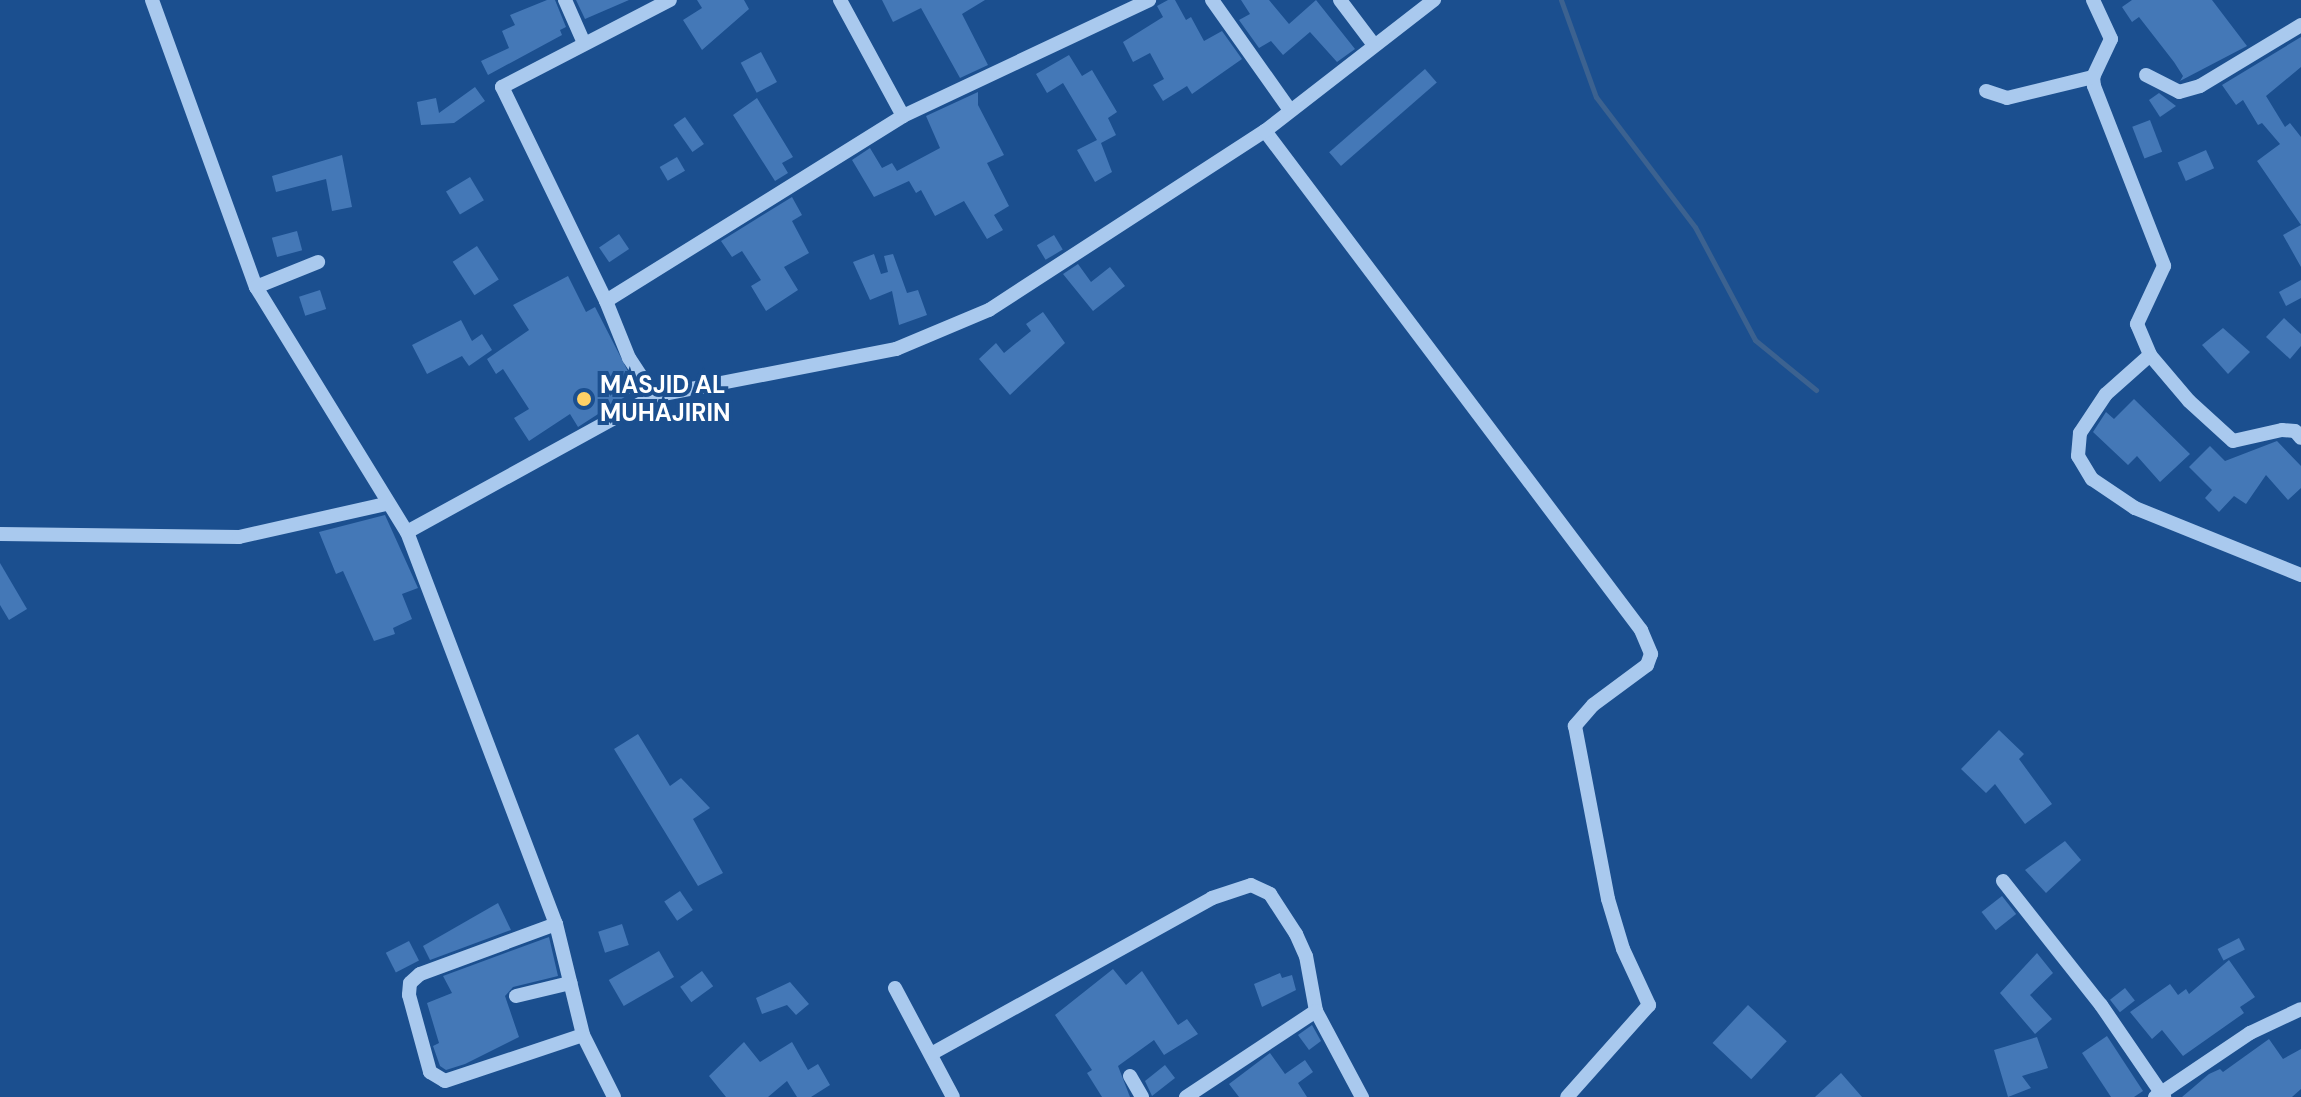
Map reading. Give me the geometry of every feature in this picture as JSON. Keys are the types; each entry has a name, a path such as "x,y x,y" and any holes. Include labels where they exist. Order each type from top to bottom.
{"street":[{"path":"152,0 256,287 386,504 407,532 556,924 583,1035 614,1097"},
{"path":"565,0 584,43"},
{"path":"654,396 629,358 606,301 502,87 670,0"},
{"path":"840,0 903,116"},
{"path":"606,301 903,116 1149,0"},
{"path":"1212,0 1290,110"},
{"path":"1340,0 1374,45"},
{"path":"407,532 654,396 896,349 948,331 1265,131 1434,0"},
{"path":"2093,0 2111,39 2093,77 2164,266 2137,324 2150,355 2189,401 2233,441 2282,430 2295,431 2301,438"},
{"path":"2146,75 2179,92 2200,86 2301,25"},
{"path":"1986,91 2007,98 2093,77"},
{"path":"1265,131 1641,630 1651,654 1647,665 1593,705 1575,726 1608,899 1623,949 1649,1005 1567,1097"},
{"path":"256,287 318,262"},
{"path":"2150,355 2106,394 2080,433 2078,456 2092,479 2135,508 2301,575"},
{"path":"0,534 239,537 386,504"},
{"path":"2003,881 2101,1005 2160,1096 2250,1033 2301,1009"},
{"path":"931,1054 1212,898 1251,885 1270,894 1296,934 1306,956 1316,1011 1362,1097"},
{"path":"556,924 420,974 410,983 409,995 430,1072 445,1081 583,1035"},
{"path":"516,996 570,983"},
{"path":"895,988 953,1097"},
{"path":"1186,1097 1316,1011"},
{"path":"1130,1076 1142,1097"}],"building":[{"path":"547,0 555,0 566,27 560,30 562,35 488,75 481,61 509,48 502,31 515,25 510,15"},
{"path":"576,0 629,0 585,19"},
{"path":"697,0 744,0 749,9 702,50 683,20 702,8"},
{"path":"882,0 985,0 962,14 988,65 960,78 921,8 893,22"},
{"path":"1175,0 1186,20 1191,17 1204,41 1222,31 1242,59 1192,94 1187,86 1163,101 1153,85 1164,79 1150,53 1133,62 1123,42 1163,17 1157,6"},
{"path":"1241,0 1269,0 1289,24 1316,0 1355,49 1337,62 1310,32 1283,55 1271,41 1259,48 1239,20 1250,14"},
{"path":"2132,0 2212,0 2247,46 2180,81 2183,76 2139,17 2132,22 2122,7"},
{"path":"2301,37 2301,67 2266,96 2285,127 2290,123 2301,137 2301,225 2257,161 2280,144 2262,123 2258,125 2243,100 2236,105 2222,85"},
{"path":"761,52 777,82 757,93 741,63"},
{"path":"1069,55 1082,76 1092,70 1117,112 1108,118 1116,135 1101,143 1112,172 1095,182 1077,150 1097,140 1063,83 1047,93 1036,74"},
{"path":"1425,69 1437,83 1341,166 1329,152"},
{"path":"475,87 485,101 454,123 421,125 417,102 436,98 439,113"},
{"path":"978,92 978,105 1004,155 987,163 1009,206 994,215 1003,230 987,239 964,201 935,216 921,190 916,193 909,181 874,197 852,160 870,148 882,168 892,163 897,171 940,148 926,116"},
{"path":"2159,93 2176,106 2160,117 2149,100"},
{"path":"757,98 793,157 782,163 788,173 775,181 733,115"},
{"path":"685,117 704,144 692,152 674,125"},
{"path":"2150,120 2162,152 2144,159 2132,127"},
{"path":"2206,150 2214,168 2186,181 2178,163"},
{"path":"342,155 352,207 332,211 326,179 276,192 272,176"},
{"path":"677,157 685,171 668,181 660,167"},
{"path":"470,177 484,200 460,215 446,191"},
{"path":"792,197 802,215 792,221 809,253 784,267 798,290 766,311 751,286 761,280 742,251 732,257 721,241"},
{"path":"2301,225 2301,267 2283,235"},
{"path":"297,231 302,250 277,257 272,238"},
{"path":"619,234 629,249 609,262 599,247"},
{"path":"1054,235 1063,250 1046,260 1037,245"},
{"path":"477,246 499,280 474,295 453,262"},
{"path":"874,254 881,274 888,272 884,256 893,254 907,293 918,290 927,315 899,325 892,291 870,300 853,262"},
{"path":"1078,264 1091,282 1110,267 1125,286 1093,311 1063,274"},
{"path":"568,276 586,312 595,307 637,389 578,427 570,414 529,441 514,418 529,409 503,369 496,374 487,359 529,330 513,305"},
{"path":"2301,280 2301,298 2286,306 2279,292"},
{"path":"320,290 326,309 305,316 299,297"},
{"path":"1043,312 1065,343 1010,395 979,359 996,343 1004,353 1031,331 1026,324"},
{"path":"2284,318 2301,334 2301,346 2290,359 2266,337"},
{"path":"461,320 472,341 482,334 492,350 469,366 462,356 427,374 412,345"},
{"path":"2223,328 2250,352 2228,374 2202,345"},
{"path":"2134,399 2190,454 2160,482 2137,456 2128,465 2093,432 2106,412 2114,419"},
{"path":"2277,441 2301,466 2301,488 2288,500 2266,475 2246,504 2234,496 2219,512 2205,498 2212,490 2189,467 2210,446 2225,461"},
{"path":"385,515 418,588 402,594 412,619 393,628 395,634 374,641 343,571 336,574 319,532"},
{"path":"0,563 27,609 9,620 0,605"},
{"path":"1999,730 2024,754 2019,759 2052,804 2025,824 1995,784 1986,793 1961,769"},
{"path":"638,734 670,786 681,778 710,808 693,819 723,873 698,886 614,749"},
{"path":"2065,841 2081,860 2046,893 2025,870"},
{"path":"680,891 693,910 677,921 664,902"},
{"path":"2002,896 2016,914 1996,930 1982,912"},
{"path":"498,903 511,930 430,960 423,946"},
{"path":"622,924 629,945 605,953 598,932"},
{"path":"549,937 558,976 513,987 505,996 519,1037 465,1064 446,1070 440,1066 433,1046 439,1043 427,1003 452,993 443,976"},
{"path":"2239,938 2245,950 2224,960 2218,949"},
{"path":"409,941 419,961 396,972 386,953"},
{"path":"659,951 674,977 624,1006 609,980"},
{"path":"2037,953 2053,973 2030,995 2052,1019 2035,1034 2000,993"},
{"path":"2229,960 2255,997 2240,1007 2244,1013 2183,1056 2162,1030 2152,1039 2130,1012 2170,984 2178,995 2186,989 2189,994"},
{"path":"1113,969 1126,985 1142,971 1178,1025 1187,1019 1198,1034 1164,1055 1154,1040 1118,1066 1130,1097 1102,1097 1087,1073 1092,1070 1055,1015"},
{"path":"702,971 713,986 691,1002 680,987"},
{"path":"1280,973 1282,978 1292,975 1296,990 1262,1007 1254,984"},
{"path":"790,982 809,1004 796,1015 787,1005 762,1014 756,998"},
{"path":"2125,988 2135,1001 2120,1012 2110,1000"},
{"path":"1748,1005 1787,1041 1751,1079 1713,1043"},
{"path":"1312,1025 1321,1041 1309,1050 1298,1035"},
{"path":"2107,1036 2143,1091 2134,1097 2111,1097 2082,1053"},
{"path":"2037,1037 2048,1068 2022,1076 2031,1088 2008,1097 1994,1050"},
{"path":"2269,1039 2283,1059 2301,1049 2301,1089 2292,1097 2182,1097 2209,1074 2220,1069 2223,1072"},
{"path":"744,1042 760,1062 792,1042 808,1070 818,1064 830,1085 811,1097 797,1097 787,1081 768,1097 726,1097 709,1076"},
{"path":"1270,1053 1285,1074 1305,1060 1313,1072 1298,1083 1307,1097 1239,1097 1229,1084"},
{"path":"1165,1065 1175,1078 1152,1096 1145,1081"},
{"path":"1841,1073 1862,1097 1815,1097"}],"waterway":[{"path":"1561,0 1596,97 1695,227 1755,340 1816,390"}],"place":[{"name":"MASJID AL MUHAJIRIN","path":"584,399"}]}
